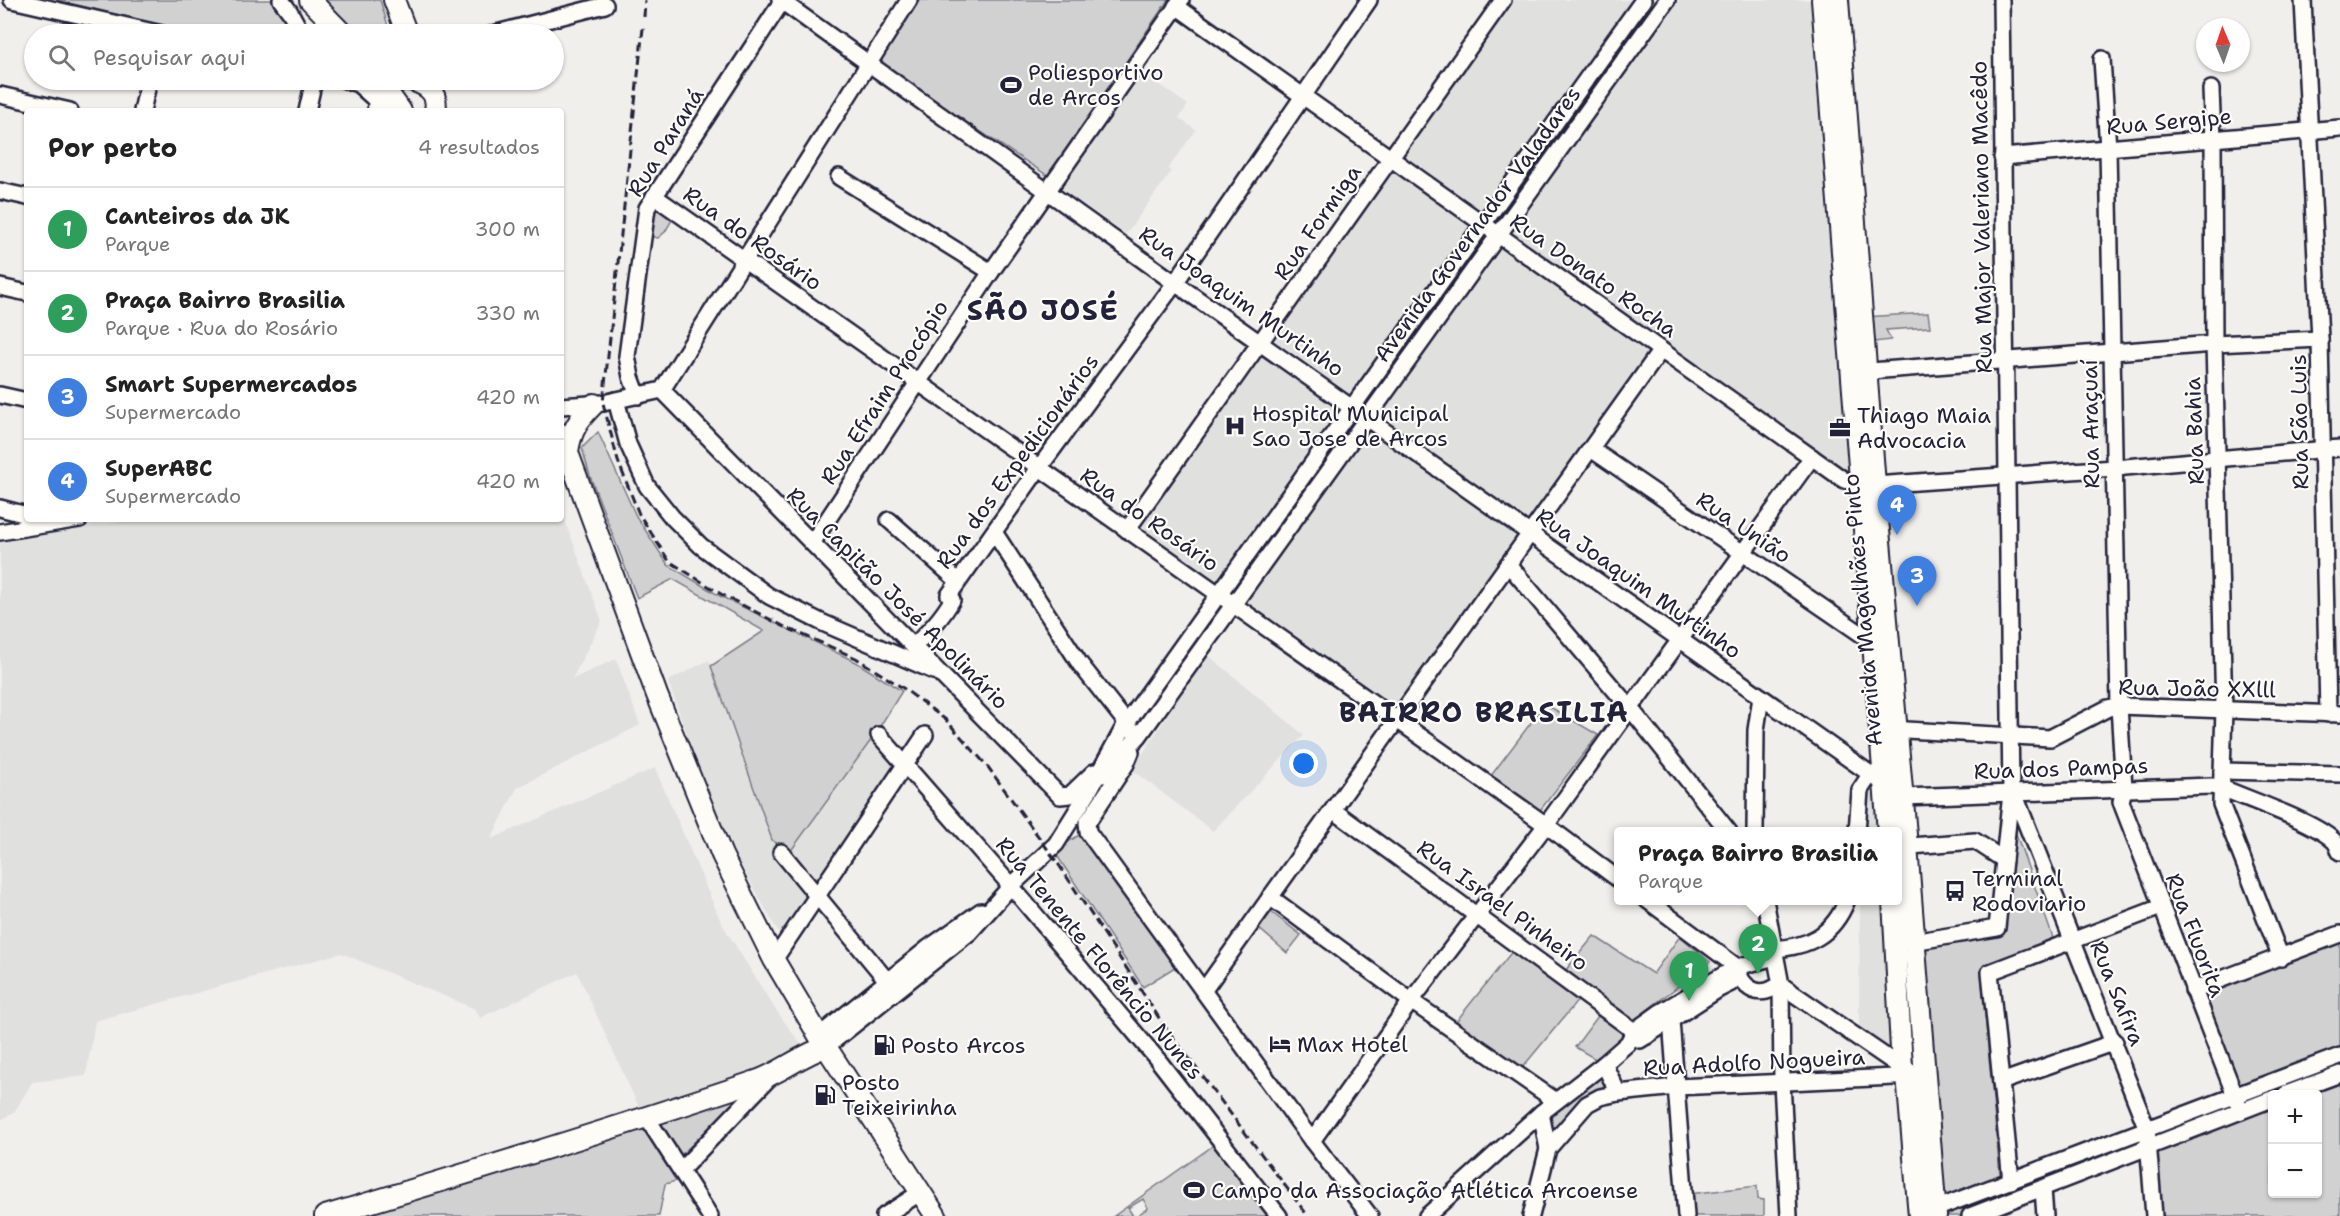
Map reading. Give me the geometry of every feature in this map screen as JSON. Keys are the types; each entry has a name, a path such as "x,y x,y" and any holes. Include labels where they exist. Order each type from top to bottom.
{"main road":[{"path":"310,0 333,24"},
{"path":"394,0 404,24"},
{"path":"406,0 407,24"},
{"name":"Avenida Magalhães Pinto","path":"1822,0 1839,109"},
{"name":"Avenida Magalhães Pinto","path":"1838,0 1839,109 1888,729 1884,774 1888,827"},
{"path":"384,92 398,108"},
{"path":"564,440 594,404"},
{"path":"564,444 657,694 722,855 817,1046 936,1216"},
{"name":"Avenida Magalhães Pinto","path":"1884,774 1903,797 1902,847 1906,943 1927,1214"},
{"name":"Avenida Magalhães Pinto","path":"1895,905 1906,943"},
{"path":"325,1216 647,1118 770,1077 817,1046"}],"street":[{"path":"12,0 116,24"},
{"path":"281,0 297,24"},
{"name":"Rua Joaquim Murtinho","path":"782,0 1175,283 1761,698 1884,774"},
{"name":"Rua Paraná","path":"638,396 627,356 646,208 782,0"},
{"path":"564,406 594,404 662,390 909,0"},
{"name":"Rua dos Expedicionários","path":"915,646 934,626 949,605 952,600 949,595 958,581 1175,283 1369,0"},
{"name":"Rua Formiga","path":"1127,530 1503,0"},
{"name":"Avenida Governador Valadares","path":"817,1046 892,987 969,933 1011,885 1056,844 1127,723 1643,0"},
{"name":"Avenida Governador Valadares","path":"1089,791 1137,738 1666,0"},
{"name":"Rua Major Valeriano Macêdo","path":"2001,0 2012,793"},
{"name":"Rua São Luis","path":"2303,0 2320,339 2322,450 2334,714"},
{"name":"Rua Donato Rocha","path":"1178,3 1302,96 1844,480 1868,484"},
{"name":"Rua Efraim Procópio","path":"812,543 991,272 1178,3"},
{"path":"521,24 571,6 605,5"},
{"name":"Rua Araçuaí","path":"2102,59 2108,148 2119,706 2124,788"},
{"path":"1584,81 1600,91"},
{"path":"143,108 147,90"},
{"path":"308,108 312,90"},
{"name":"Rua Bahia","path":"2211,90 2214,344 2224,709 2221,804 2281,958"},
{"path":"0,95 57,108"},
{"name":"Rua Sergipe","path":"2002,157 2340,128"},
{"path":"839,177 991,272"},
{"path":"0,191 24,196"},
{"name":"Rua do Rosário","path":"654,196 1546,825 1614,876"},
{"path":"0,287 24,292"},
{"path":"1859,372 2214,344 2320,339"},
{"path":"1204,990 1661,350"},
{"name":"Rua Capitão José Apolinário","path":"662,390 1060,796 1070,795 1104,762"},
{"path":"0,395 24,400"},
{"path":"616,400 628,444 648,486 672,517 701,546 769,596 822,623 944,676"},
{"path":"1868,484 2114,468 2340,448"},
{"name":"Rua União","path":"1591,449 1743,553 1881,642"},
{"path":"1312,1141 1411,1001 1546,825 1812,457"},
{"path":"0,508 24,513"},
{"path":"889,520 958,581"},
{"path":"0,532 40,522"},
{"path":"994,532 1080,664 1137,738 1126,764 1087,823 1088,832 1312,1141 1370,1216"},
{"path":"1508,564 1630,708 1726,827"},
{"path":"878,646 897,648 902,642 903,634"},
{"path":"1755,827 1756,730 1761,698"},
{"name":"Rua João XXlll","path":"1888,729 2050,738 2108,708 2119,706 2334,714"},
{"name":"Rua Tenente Florêncio Nunes","path":"879,735 1011,885 1158,1060 1279,1216"},
{"path":"774,960 925,735"},
{"path":"2222,771 2340,774"},
{"path":"1857,827 1860,790 1884,774"},
{"name":"Rua dos Pampas","path":"1903,797 2197,785 2222,788 2318,831 2335,842 2340,852"},
{"name":"Rua Fluorita","path":"2124,788 2121,802 2241,1112"},
{"path":"1906,943 1997,928 2012,793"},
{"name":"Rua Safira","path":"2012,793 2115,1042 2148,1129 2154,1216"},
{"name":"Rua Israel Pinheiro","path":"1333,810 1479,915 1636,1036"},
{"path":"1902,847 1975,841 2004,860"},
{"path":"781,852 892,987"},
{"path":"1270,897 1411,1001 1556,1101"},
{"path":"1653,905 1733,970 1746,986"},
{"path":"1767,905 1781,985 1782,1082 1789,1216"},
{"path":"1773,949 1795,948 1824,933 1838,921 1845,905"},
{"path":"2011,1181 1990,972 2161,907"},
{"path":"2193,990 2340,934"},
{"path":"1427,1216 1541,1113 1604,1064 1659,1013 1733,970 1775,957 1773,949"},
{"path":"1636,1036 1671,1020 1734,982 1756,991 1767,991 1781,985"},
{"path":"1781,985 1915,1073"},
{"path":"1671,1020 1686,1216"},
{"path":"2001,1082 2115,1042"},
{"path":"1927,1214 2340,1056"},
{"name":"Rua Adolfo Nogueira","path":"1604,1064 1618,1093 1677,1087 1915,1073"},
{"path":"2299,1090 2340,1074"},
{"path":"681,1170 770,1077"},
{"path":"1548,1149 1587,1104 1600,1096 1618,1093"},
{"path":"1970,1216 2268,1102"},
{"path":"1531,1216 1548,1149 1541,1113"},
{"path":"647,1118 710,1216"},
{"path":"2043,1189 2045,1216"},
{"path":"884,1216 904,1211 921,1192"}],"shaded area":[{"path":"56,0 273,0 289,24 158,24"},
{"path":"325,0 380,0 387,24 349,24"},
{"name":"Poliesportivo de Arcos","path":"914,0 1168,0 1048,176 874,61"},
{"path":"1507,0 1636,0 1481,216 1396,155"},
{"path":"1671,0 1817,0 1855,474 1849,475 1506,232"},
{"path":"1138,70 1188,105 1179,118 1196,130 1168,169 1171,172 1126,234 1056,185"},
{"path":"1392,164 1472,223 1353,396 1270,337"},
{"path":"654,205 673,218 665,232 658,238 649,236"},
{"path":"1498,240 1651,349 1527,522 1374,413"},
{"path":"1928,313 1930,327 1886,330 1891,340 1866,343 1864,317"},
{"path":"1259,349 1343,407 1219,588 1135,528"},
{"path":"1368,426 1522,533 1398,710 1244,604"},
{"path":"598,432 636,516 668,565 720,596 856,662 902,691 874,736 790,852 772,840 711,666 764,631 673,579 637,598 590,476 582,448"},
{"path":"564,518 602,621 572,679 616,659 640,725 517,788 491,839 655,768 722,924 773,1006 805,1050 762,1076 641,1112 577,972 480,1018 475,1009 341,953 95,1021 86,1076 32,1082 15,1111 0,1121 0,540 119,522 564,522"},
{"path":"1207,654 1304,735 1213,831 1132,770"},
{"path":"709,660 772,840 783,848 813,894 783,940 735,855 697,763 668,681"},
{"path":"1545,704 1598,735 1538,813 1490,777"},
{"path":"874,736 902,764 816,889 790,852"},
{"path":"1871,784 1880,788 1883,827 1863,827 1865,794"},
{"path":"2014,828 2053,938 1981,971 2000,1175 1935,1200 1920,949 2004,934"},
{"path":"1079,835 1175,967 1143,987 1054,851"},
{"path":"1860,905 1887,905 1898,1059 1859,1027"},
{"path":"1267,909 1301,935 1287,953 1256,926"},
{"path":"1594,936 1653,974 1680,936 1710,962 1630,1023 1565,971"},
{"path":"2340,943 2340,1049 2237,1088 2204,996"},
{"path":"1518,944 1584,993 1517,1074 1450,1029"},
{"path":"1604,1008 1634,1031 1604,1064 1575,1047"},
{"path":"1604,1064 1618,1093 1598,1098 1548,1149 1541,1113"},
{"path":"2340,1077 2340,1216 2157,1216 2152,1152 2268,1105 2268,1198 2322,1198 2322,1090 2305,1090"},
{"path":"751,1088 681,1155 658,1121"},
{"path":"646,1126 679,1180 665,1184 659,1216 354,1216"},
{"path":"2141,1140 2144,1146 1960,1216 1943,1216"},
{"path":"1214,1145 1271,1216 1136,1216 1148,1208 1143,1199 1128,1208 1133,1216 1114,1216"},
{"path":"1757,1186 1758,1199 1764,1200 1764,1216 1691,1216 1689,1194"}],"railway":[{"path":"644,17 645,0"},
{"path":"643,28 603,403 618,461 639,514 669,561 721,594 785,627 856,658 903,688 946,720 988,767 1059,865 1163,1024 1308,1216"}],"place":[{"name":"Poliesportivo de Arcos","path":"1011,85"},
{"name":"Hospital Municipal Sao Jose de Arcos","path":"1235,426"},
{"name":"Thiago Maia Advocacia","path":"1840,428"},
{"name":"SuperABC","path":"1897,535"},
{"name":"Smart Supermercados","path":"1917,606"},
{"name":"Terminal Rodoviario","path":"1955,891"},
{"name":"Praça Bairro Brasilia","path":"1758,974"},
{"name":"Canteiros da JK","path":"1689,1001"},
{"name":"Max Hotel","path":"1280,1044"},
{"name":"Posto Arcos","path":"884,1045"},
{"name":"Posto Teixeirinha","path":"825,1095"},
{"name":"Campo da Associação Atlética Arcoense","path":"1194,1190"}],"district":[{"name":"SÃO JOSÉ","path":"1043,310"},
{"name":"BAIRRO BRASILIA","path":"1484,712"}]}
